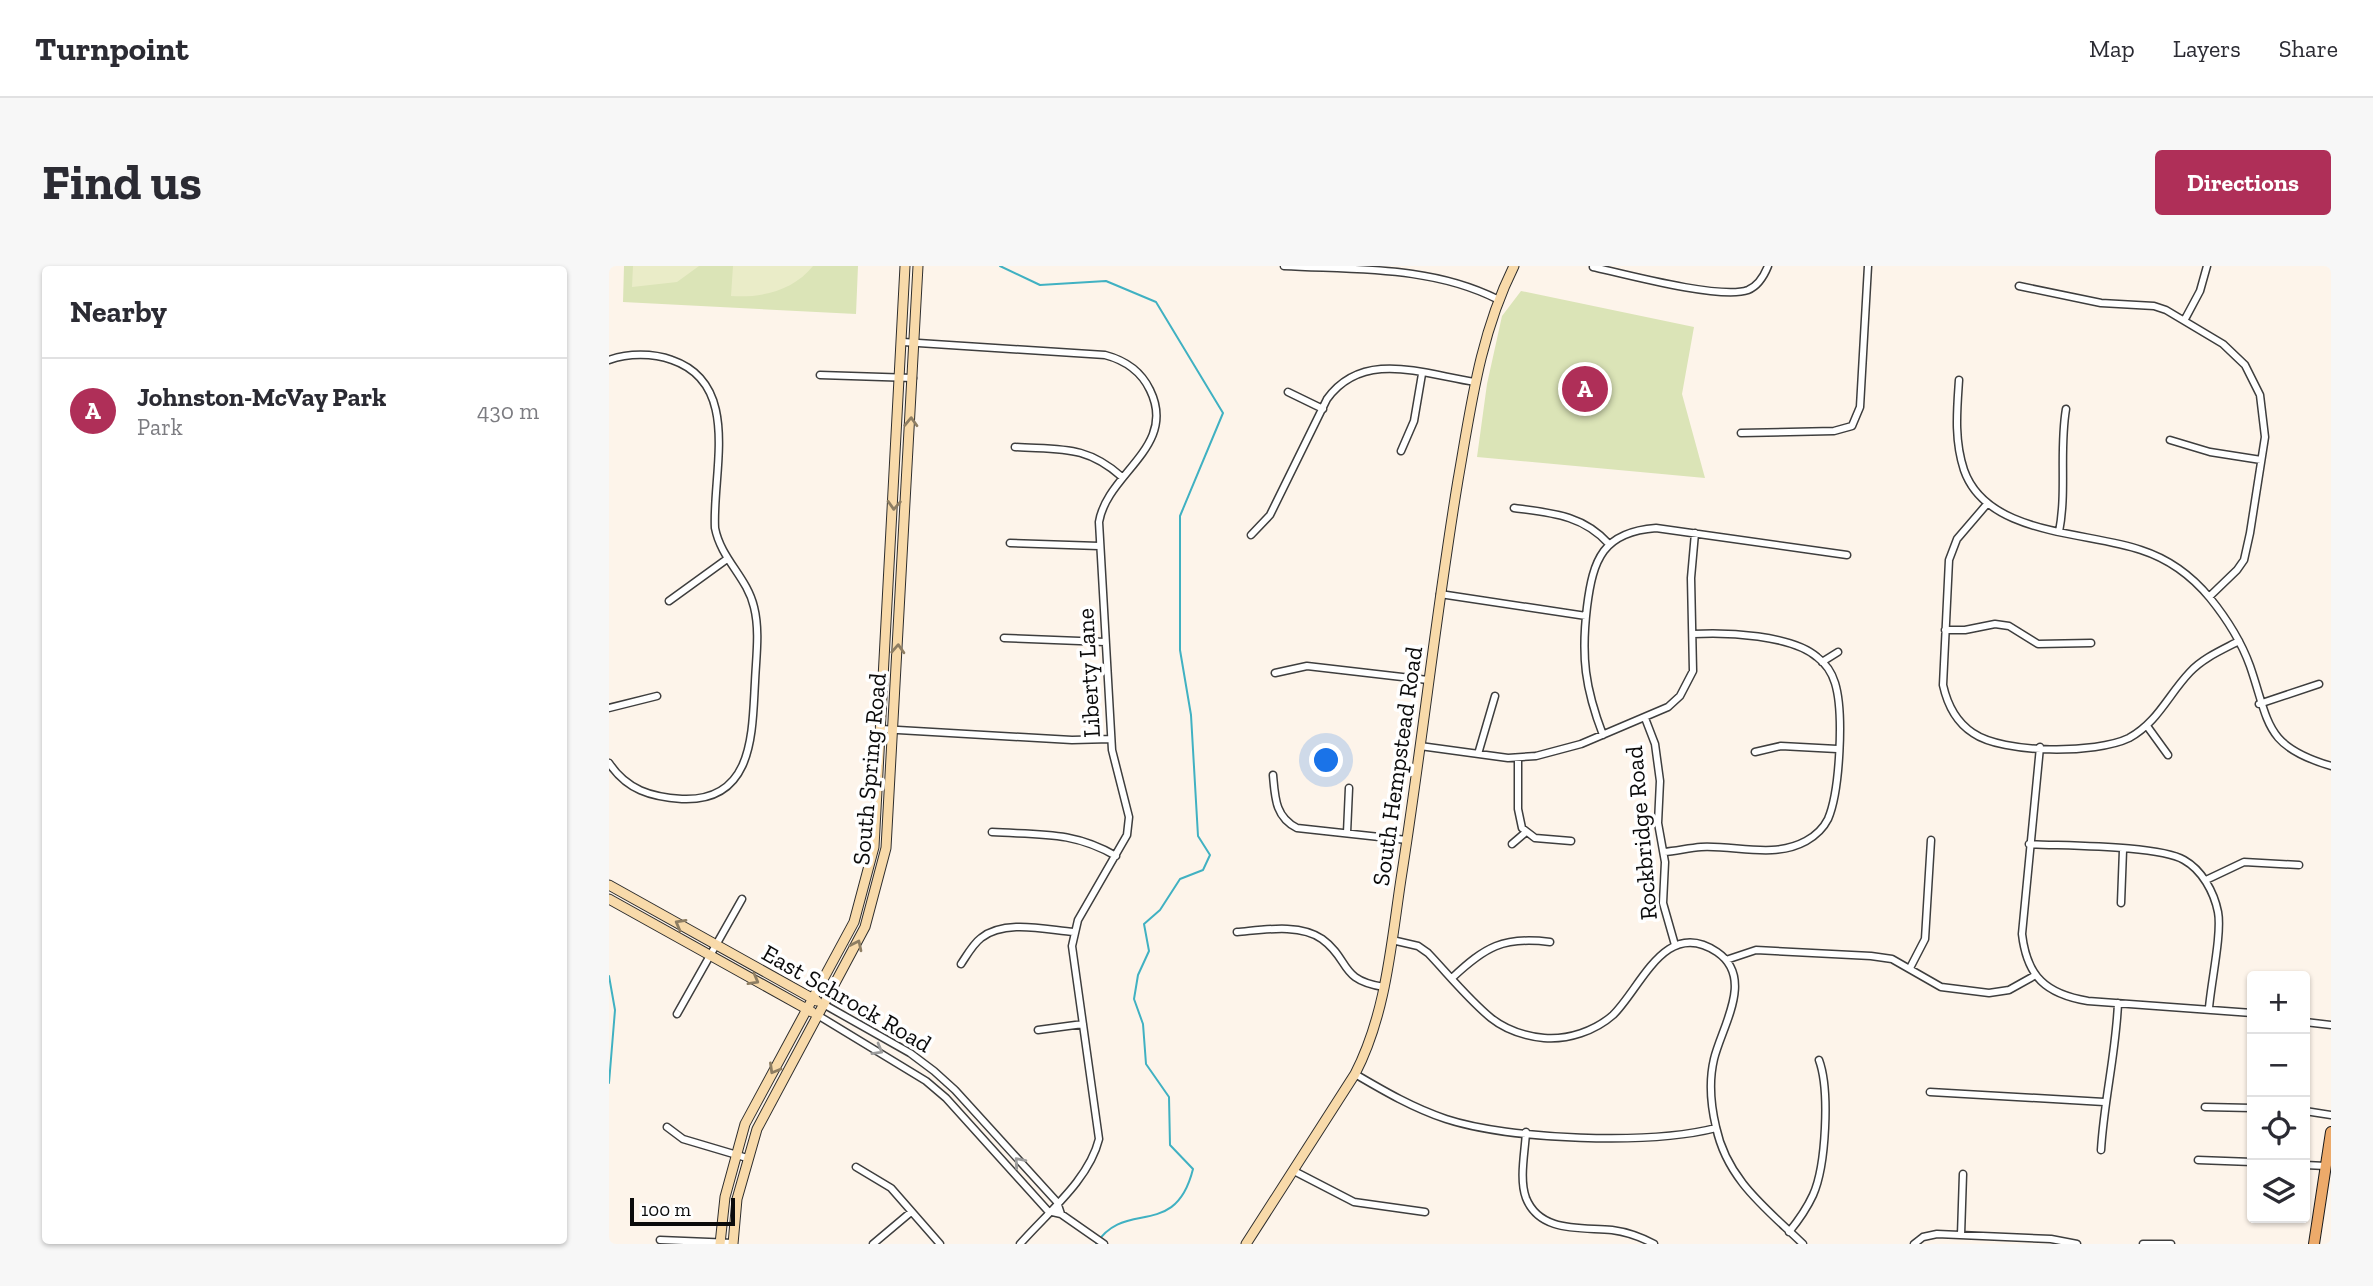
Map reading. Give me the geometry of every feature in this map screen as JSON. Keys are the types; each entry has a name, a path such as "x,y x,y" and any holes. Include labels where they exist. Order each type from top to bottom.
{"main road":[{"name":"South Spring Road","path":"720,1243 725,1197 735,1154 764,1087 814,999 853,922 865,887 874,847 905,266"},
{"name":"South Spring Road","path":"733,1243 737,1199 747,1158 775,1093 865,927 878,891 887,848 918,266"},
{"name":"South Hempstead Road","path":"1246,1244 1355,1074 1365,1054 1384,987 1440,594 1475,382 1483,340 1497,299 1514,266"},
{"path":"895,480 908,480"},
{"name":"East Schrock Road","path":"609,885 825,1005"},
{"name":"East Schrock Road","path":"609,899 819,1016"},
{"path":"2314,1244 2331,1132"}],"street":[{"path":"1284,266 1432,274 1467,283 1497,299"},
{"path":"1593,267 1677,285 1739,292 1758,283 1768,266"},
{"path":"1741,433 1834,431 1852,426 1860,407 1868,266"},
{"path":"2185,319 2200,291 2207,266"},
{"path":"2019,286 2059,292 2101,303 2154,306 2185,319 2235,353 2252,378 2260,396 2264,416 2261,460 2243,560 2237,570 2209,597"},
{"name":"Liberty Lane","path":"903,342 1095,354 1125,362 1147,383 1152,393 1156,418 1147,450 1122,478 1101,510 1099,546 1113,760 1129,817 1126,835 1116,856 1074,932"},
{"path":"609,360 632,355 663,357 681,363 707,384 717,412 715,528 718,543 749,591 757,625 751,749 730,783 710,794 687,799 666,798 637,790 621,779 609,763"},
{"path":"1251,535 1270,515 1338,384 1354,374 1387,369 1475,382"},
{"path":"820,374 913,378"},
{"path":"1401,451 1414,421 1422,374"},
{"path":"1959,380 1957,440 1965,472 1987,504 2032,526 2140,549 2175,565 2209,597 2239,642 2250,668 2259,704 2270,726 2294,752 2331,766"},
{"path":"1288,392 1323,409"},
{"path":"2059,532 2065,498 2061,445 2066,410"},
{"path":"2170,440 2210,452 2261,460"},
{"path":"1015,447 1085,453 1097,457 1122,478"},
{"path":"1987,504 1957,540 1949,560 1943,685 1946,701 1958,720 1987,741 2040,747 2098,748 2127,738 2147,726 2165,708 2190,672 2210,656 2239,642"},
{"path":"1514,508 1559,514 1582,521 1609,544"},
{"path":"1603,735 1592,705 1584,668 1586,616 1593,569 1609,544 1637,530 1656,528 1847,555"},
{"path":"1420,746 1518,758 1554,753 1668,707 1688,684 1693,670 1691,578 1695,533"},
{"path":"1010,543 1099,546"},
{"path":"669,601 727,559"},
{"path":"1440,594 1586,616"},
{"path":"1945,630 1965,631 1995,624 2009,626 2038,644 2091,643"},
{"path":"1664,852 1702,847 1783,850 1818,834 1831,811 1837,749 1837,695 1835,683 1822,662 1814,654 1783,642 1726,634 1693,634"},
{"path":"1005,638 1105,642"},
{"path":"1822,662 1838,652"},
{"path":"1275,673 1307,666 1428,680"},
{"path":"2259,704 2319,684"},
{"path":"609,708 657,696"},
{"path":"1478,754 1481,736 1495,696"},
{"name":"Rockbridge Road","path":"1644,718 1655,744 1660,781 1658,822 1664,852 1663,903 1675,945"},
{"path":"2147,726 2168,755"},
{"path":"881,729 1072,740 1111,739"},
{"path":"1755,752 1780,746 1837,749"},
{"path":"2040,747 2022,934 2025,956 2034,976 2064,997 2247,1012"},
{"path":"1518,758 1519,816 1526,832 1535,838 1571,841"},
{"path":"1273,775 1276,806 1285,821 1305,831 1407,840"},
{"path":"1347,833 1349,788"},
{"path":"992,832 1076,837 1090,841 1116,856"},
{"path":"1512,845 1526,832"},
{"path":"1910,968 1925,939 1931,840"},
{"path":"2029,844 2162,852 2184,860 2206,880 2218,912 2219,925 2209,1008"},
{"path":"2121,903 2123,850"},
{"path":"2206,880 2244,862 2299,865"},
{"path":"677,1014 742,899"},
{"path":"961,964 978,940 993,931 1011,928 1074,932 1074,959 1099,1139 1095,1154 1086,1170 1020,1244"},
{"path":"1237,932 1268,929 1309,933 1322,938 1355,978 1384,987"},
{"path":"1391,940 1418,946 1492,1018 1511,1030 1553,1039 1596,1027 1613,1015 1656,959 1675,945 1703,946 1726,960 1734,981 1735,997 1714,1060 1711,1090 1716,1128 1736,1175 1763,1209 1803,1244"},
{"path":"1452,978 1486,948 1501,942 1550,942"},
{"path":"1726,960 1748,951 1773,950 1871,956 1892,959 1927,981 1955,991 1999,992 2034,976"},
{"path":"2101,1150 2104,1102 2116,1045 2118,1003"},
{"name":"East Schrock Road","path":"825,1005 910,1053 934,1071 955,1090 1057,1202 1061,1214"},
{"name":"East Schrock Road","path":"819,1016 926,1081 946,1098 1048,1211"},
{"path":"2310,1023 2331,1025"},
{"path":"1038,1030 1083,1024"},
{"path":"1789,1232 1814,1195 1821,1171 1825,1089 1819,1060"},
{"path":"1355,1074 1417,1109 1480,1128 1647,1139 1716,1128"},
{"path":"1930,1092 2104,1102"},
{"path":"2205,1107 2247,1108"},
{"path":"2310,1112 2331,1115"},
{"path":"667,1127 683,1139 747,1158"},
{"path":"1526,1132 1523,1180 1525,1197 1534,1212 1550,1223 1615,1230 1654,1244"},
{"path":"2198,1160 2247,1162"},
{"path":"2310,1165 2326,1166"},
{"path":"856,1167 891,1188 940,1244"},
{"path":"1294,1171 1354,1202 1425,1212"},
{"path":"1961,1235 1963,1174"},
{"path":"1048,1211 1061,1214 1104,1244"},
{"path":"873,1244 911,1212"},
{"path":"1914,1244 1929,1235 2051,1239 2077,1244"},
{"path":"660,1240 733,1243"},
{"path":"2143,1244 2171,1244"}],"green space":[{"path":"624,266 858,266 856,314 623,302"},
{"path":"633,266 699,266 677,282 632,287"},
{"path":"733,266 813,266 796,282 776,291 754,296 731,296"},
{"path":"1521,291 1694,327 1682,394 1705,478 1477,457 1487,384 1502,316"}],"waterway":[{"path":"1000,266 1040,285 1106,281 1156,302 1223,413 1180,516 1180,650 1191,715 1198,836 1210,855 1203,870 1180,879 1160,910 1144,924 1149,951 1138,975 1134,999 1143,1024 1146,1064 1169,1097 1170,1145 1193,1169 1185,1191 1174,1205 1162,1212 1121,1223 1108,1231 1096,1244"},
{"path":"609,976 615,1010 609,1083"}],"place":[{"name":"Johnston-McVay Park","path":"1585,389"}]}
